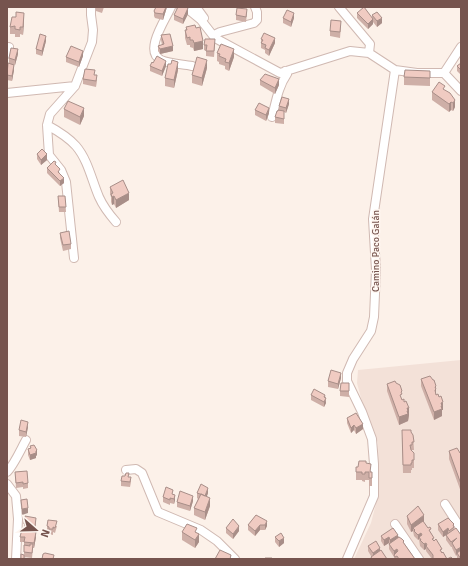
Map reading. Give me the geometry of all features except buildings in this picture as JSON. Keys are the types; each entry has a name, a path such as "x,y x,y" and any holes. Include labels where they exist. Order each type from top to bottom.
{"street":[{"path":"74,258 66,182 61,170 49,156 47,125 50,114 76,86 92,42 93,30 91,7"},
{"path":"172,7 154,43 156,56 162,60 192,66"},
{"path":"182,7 190,11 201,20 213,36 280,73 350,50 369,53 395,70 417,73 444,73 461,91"},
{"path":"196,7 211,28 213,36"},
{"path":"213,36 220,32 254,23 257,20 257,12 255,7"},
{"path":"339,7 370,44 369,53"},
{"path":"444,73 461,47"},
{"name":"Camino Paco Galán","path":"347,559 374,496 372,439 362,412 347,381 347,373 353,359 371,331 374,317 376,270 373,219 395,70"},
{"path":"272,117 278,91 287,74 285,71"},
{"path":"7,93 76,86"},
{"path":"47,125 63,133 77,147 89,169 107,213 116,222"},
{"path":"7,472 11,468 26,440"},
{"path":"126,470 136,469 142,473 158,512 201,530 217,541 235,559"},
{"path":"7,484 16,496 18,519 16,559"},
{"path":"445,504 461,529"},
{"path":"395,524 419,559"}],"shaded area":[{"path":"461,360 461,559 354,559 371,523 379,492 378,443 361,398 357,383 358,370"}]}
